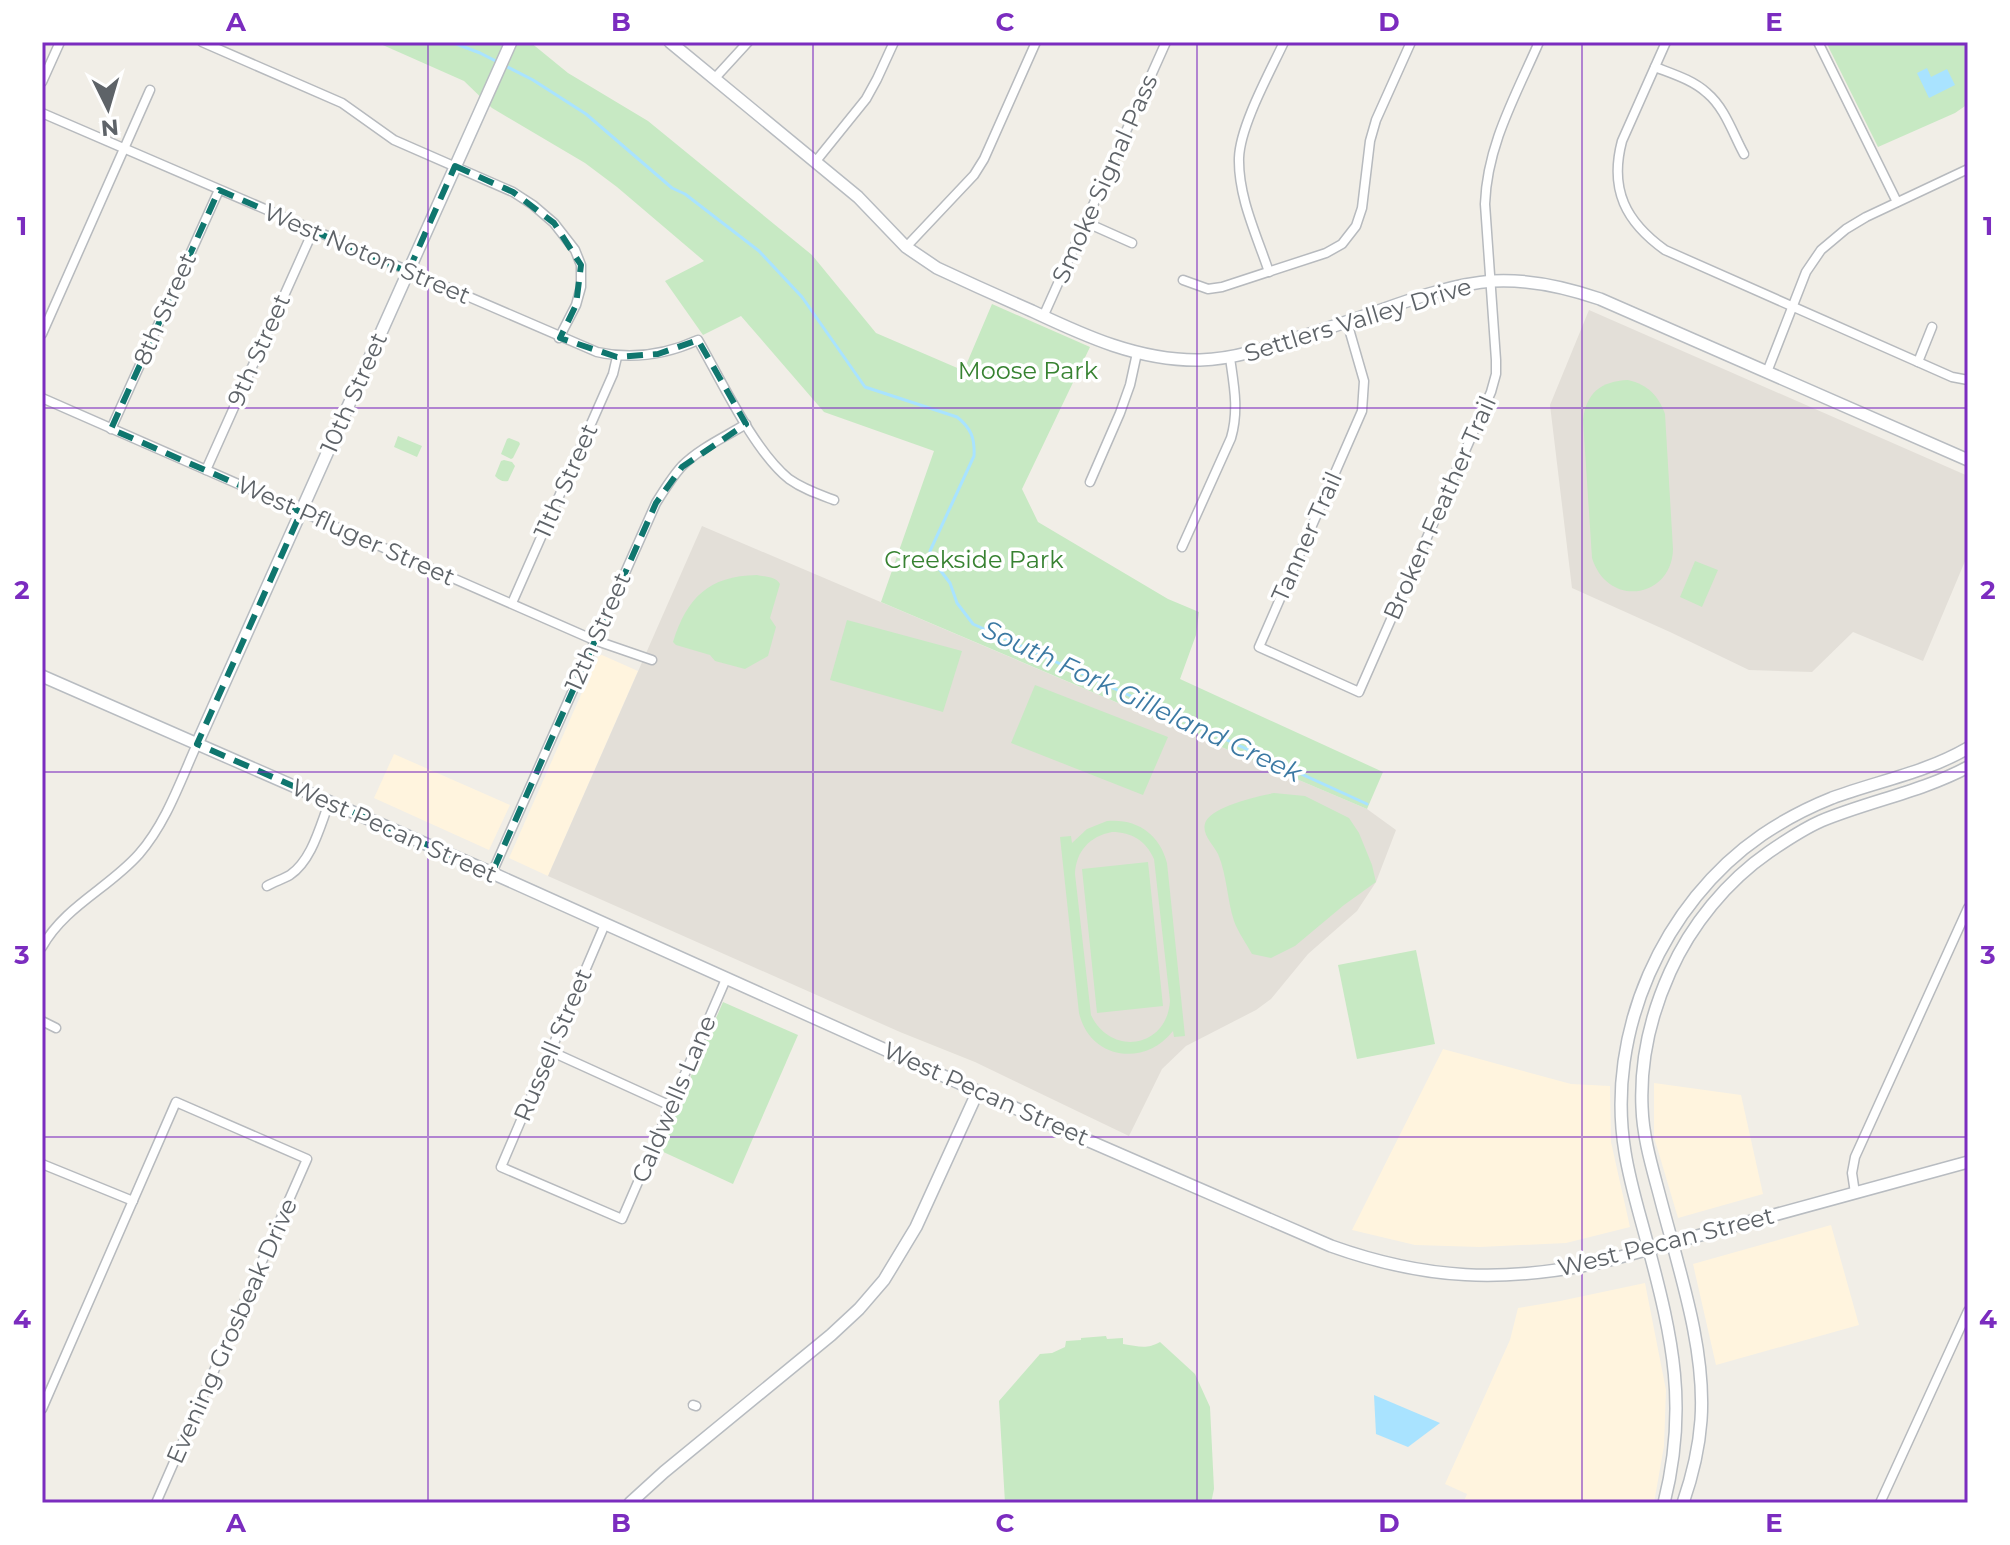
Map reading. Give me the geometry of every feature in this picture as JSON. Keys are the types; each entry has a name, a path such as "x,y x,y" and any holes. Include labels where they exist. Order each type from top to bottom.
{"main road":[{"name":"Settlers Valley Drive","path":"670,42 858,197 906,247 937,268 1112,346 1174,359 1230,358 1461,285 1491,281 1529,282 1575,290 1600,299 1968,460"},
{"name":"10th Street","path":"197,744 510,46"},
{"name":"West Pecan Street","path":"42,676 978,1091 1364,1258 1400,1267 1472,1276 1509,1276 1563,1270 1968,1162"},
{"path":"1664,1503 1677,1419 1673,1352 1622,1131 1622,1091 1628,1046 1644,986 1668,937 1688,906 1731,859 1760,837 1787,818 1833,798 1927,768 1968,748"},
{"path":"1683,1503 1701,1419 1700,1380 1689,1309 1646,1143 1641,1090 1647,1042 1662,989 1682,948 1702,917 1741,875 1766,854 1819,822 1908,793 1968,767"},
{"path":"1864,787 1869,805"},
{"path":"1787,818 1797,834"},
{"path":"1688,906 1702,917"},
{"path":"1622,1091 1641,1090"},
{"path":"630,1503 831,1335 884,1280 916,1227 978,1091"},
{"path":"1674,1454 1695,1458"}],"street":[{"path":"42,82 60,42"},
{"path":"202,42 342,103 394,140 513,192 533,205 554,223 575,250 581,265 581,287 576,305 559,338"},
{"path":"715,78 748,42"},
{"path":"816,161 866,99 894,42"},
{"path":"906,247 974,175 1036,42"},
{"name":"Smoke Signal Pass","path":"1043,317 1166,42"},
{"path":"1269,272 1243,194 1239,157 1246,126 1284,42"},
{"path":"1183,280 1208,289 1222,287 1326,253 1342,244 1356,226 1362,208 1370,141 1376,120 1411,42"},
{"name":"Broken Feather Trail","path":"1359,692 1491,392 1496,374 1485,204 1489,163 1539,42"},
{"path":"1666,42 1619,153 1618,180 1625,207 1636,225 1665,250 1952,377 1968,380"},
{"path":"1818,42 1897,202"},
{"path":"1655,67 1708,93 1718,105 1744,154"},
{"path":"42,334 150,90"},
{"name":"West Noton Street","path":"42,113 597,352 617,357 658,354 698,340 746,424"},
{"path":"1767,372 1806,272 1821,250 1866,217 1968,169"},
{"name":"8th Street","path":"111,429 219,190"},
{"path":"1085,222 1132,243"},
{"name":"9th Street","path":"206,470 313,231"},
{"name":"Tanner Trail","path":"1347,322 1364,381 1362,411 1259,647 1359,692"},
{"path":"1918,362 1932,327"},
{"path":"1090,482 1120,413 1137,353"},
{"name":"11th Street","path":"512,603 613,374 617,357"},
{"path":"1182,547 1231,438 1236,400 1230,358"},
{"name":"West Pfluger Street","path":"42,398 594,640 652,660"},
{"path":"746,424 768,458 789,478 809,491 834,500"},
{"name":"12th Street","path":"492,873 656,503 668,483 699,452 746,424"},
{"path":"42,947 51,931 77,905 139,854 161,825 197,744"},
{"path":"267,886 290,875 301,865 329,803"},
{"path":"1855,1193 1852,1173 1855,1157 1968,908"},
{"name":"Russell Street","path":"605,924 501,1167 622,1219"},
{"name":"Caldwells Lane","path":"622,1219 726,979"},
{"path":"42,1021 56,1028"},
{"path":"550,1051 671,1106"},
{"name":"Evening Grosbeak Drive","path":"133,1201 176,1102 307,1159 156,1503"},
{"path":"42,1164 133,1201 42,1409"},
{"path":"1880,1503 1968,1311"}],"highlighted area":[{"path":"455,166 513,192 554,223 581,265 576,305 560,338 617,357 658,354 698,340 746,424 682,467 656,503 492,873 197,744 301,512 111,429 219,190 408,272"}],"shaded area":[{"path":"1589,310 1968,476 1968,554 1923,661 1853,632 1812,672 1749,670 1572,588 1550,405"},
{"path":"702,526 1367,809 1396,830 1376,882 1357,911 1308,954 1271,999 1186,1046 1162,1069 1129,1136 975,1062 900,1032 548,876"},
{"path":"598,656 638,671 548,876 509,858"},
{"path":"394,754 510,805 489,850 374,798"},
{"path":"1443,1049 1571,1084 1610,1086 1611,1142 1630,1227 1566,1243 1480,1247 1415,1245 1352,1230"},
{"path":"1654,1083 1741,1095 1763,1194 1678,1218 1654,1137"},
{"path":"1831,1225 1859,1325 1716,1365 1693,1264"},
{"path":"1645,1283 1666,1390 1664,1446 1654,1503 1463,1503 1467,1494 1445,1484 1510,1340 1518,1308"}],"green space":[{"name":"Creekside Park","path":"376,42 530,42 568,73 648,121 812,255 876,333 962,370 992,304 1090,347 1022,489 1038,522 1168,599 1199,612 1196,635 1180,679 1383,772 1367,809 881,602 934,451 824,412 741,316 703,335 665,281 704,261 585,163 492,108 464,81"},
{"path":"1826,42 1968,42 1968,104 1955,113 1878,147"},
{"path":"1628,380 1651,392 1665,414 1673,549 1670,566 1662,578 1651,587 1638,591 1611,585 1600,574 1592,558 1583,420 1588,402 1596,390 1610,383"},
{"path":"398,436 422,446 417,457 394,447"},
{"path":"509,438 520,444 511,459 501,454"},
{"path":"504,460 515,466 508,481 495,476"},
{"path":"1695,561 1718,570 1702,607 1680,597"},
{"path":"757,575 773,578 780,584 770,618 776,627 768,656 745,669 715,661 710,655 673,642 685,613 702,592 725,580"},
{"path":"847,620 962,651 943,712 830,680"},
{"path":"1035,685 1168,737 1143,795 1011,743"},
{"path":"1274,793 1305,796 1349,818 1359,833 1376,882 1295,946 1271,958 1252,954 1238,929 1221,862 1206,834 1205,825 1211,816 1227,806"},
{"path":"1107,821 1137,825 1153,836 1167,863 1185,1036 1174,1037 1173,1031 1148,1050 1134,1054 1106,1049 1094,1041 1079,1013 1060,837 1071,836 1072,843 1087,829","holes":["1112,832 1138,839 1154,859 1170,1001 1167,1017 1159,1029 1137,1041 1111,1037 1091,1015 1075,874 1078,858 1086,846 1097,837"]},
{"path":"1148,862 1163,1006 1097,1013 1082,869"},
{"path":"1416,950 1435,1044 1357,1059 1338,965"},
{"path":"723,1002 798,1035 733,1184 659,1150"},
{"path":"1106,1336 1107,1339 1123,1338 1123,1344 1138,1346 1160,1342 1195,1374 1210,1407 1214,1489 1211,1503 1005,1503 999,1401 1040,1354 1065,1347 1066,1341"}],"water":[{"path":"1927,68 1931,77 1947,69 1955,85 1929,98 1917,73"},
{"path":"1374,1395 1440,1423 1408,1447 1376,1434"}],"waterway":[{"name":"South Fork Gilleland Creek","path":"451,42 533,80 586,114 672,188 685,194 759,251 802,297 865,387 957,417 966,425 973,439 974,456 930,551 934,562 950,583 957,603 973,624 1367,804"}],"park label":[{"name":"Moose Park","path":"1028,371"}]}
